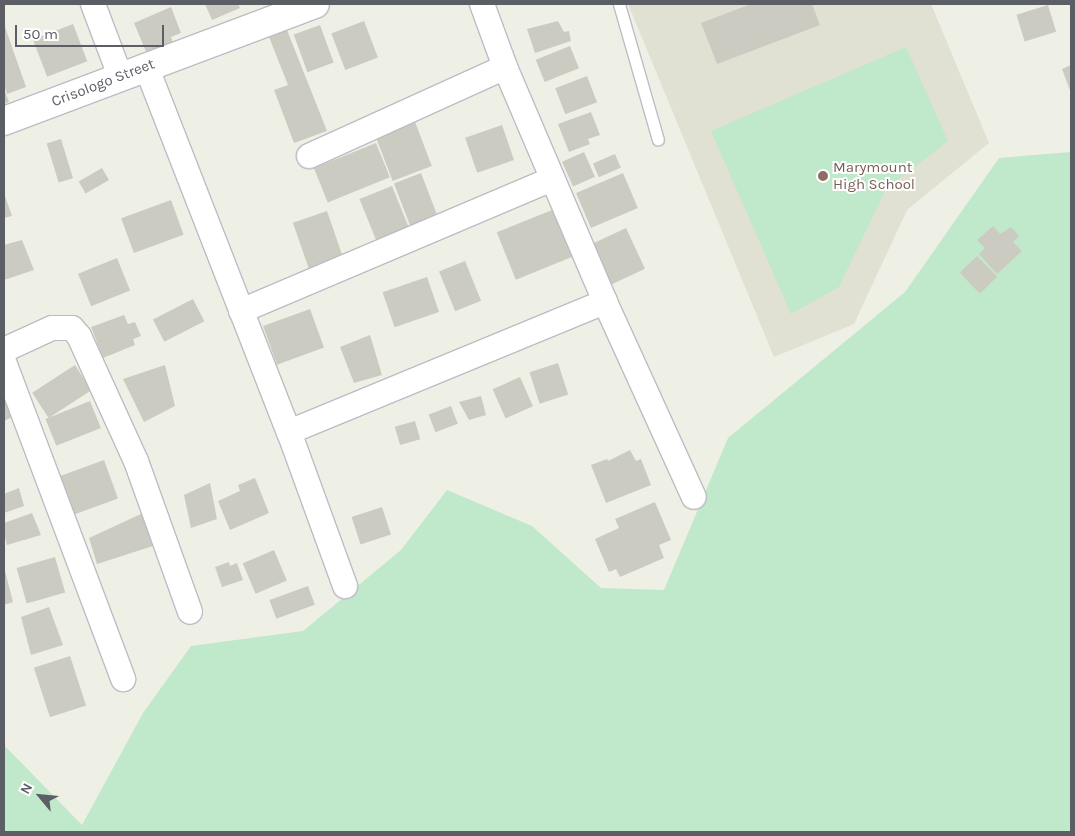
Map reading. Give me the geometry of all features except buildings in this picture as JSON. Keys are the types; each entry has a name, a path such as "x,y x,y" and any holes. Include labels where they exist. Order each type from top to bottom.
{"street":[{"path":"93,4 120,76"},
{"path":"482,4 505,67 552,179 605,302 694,497"},
{"name":"Crisologo Street","path":"4,121 305,6"},
{"path":"146,66 289,432 345,586"},
{"path":"309,156 505,67"},
{"path":"241,311 552,179"},
{"path":"289,432 605,302"},
{"path":"4,350 52,328 72,328 79,336 136,461 190,612"},
{"path":"4,362 123,679"}],"lane":[{"path":"619,4 658,140"}],"shaded area":[{"name":"Marymount High School","path":"628,4 931,4 989,143 907,210 854,324 774,357"}],"green space":[{"path":"906,47 948,141 886,189 839,287 791,314 711,131"},
{"path":"1071,152 1071,832 4,832 4,745 82,825 143,713 191,646 303,631 401,550 447,490 532,526 601,588 664,590 728,438 905,292 999,158"}],"place":[{"name":"Marymount High School","path":"823,176"}]}
